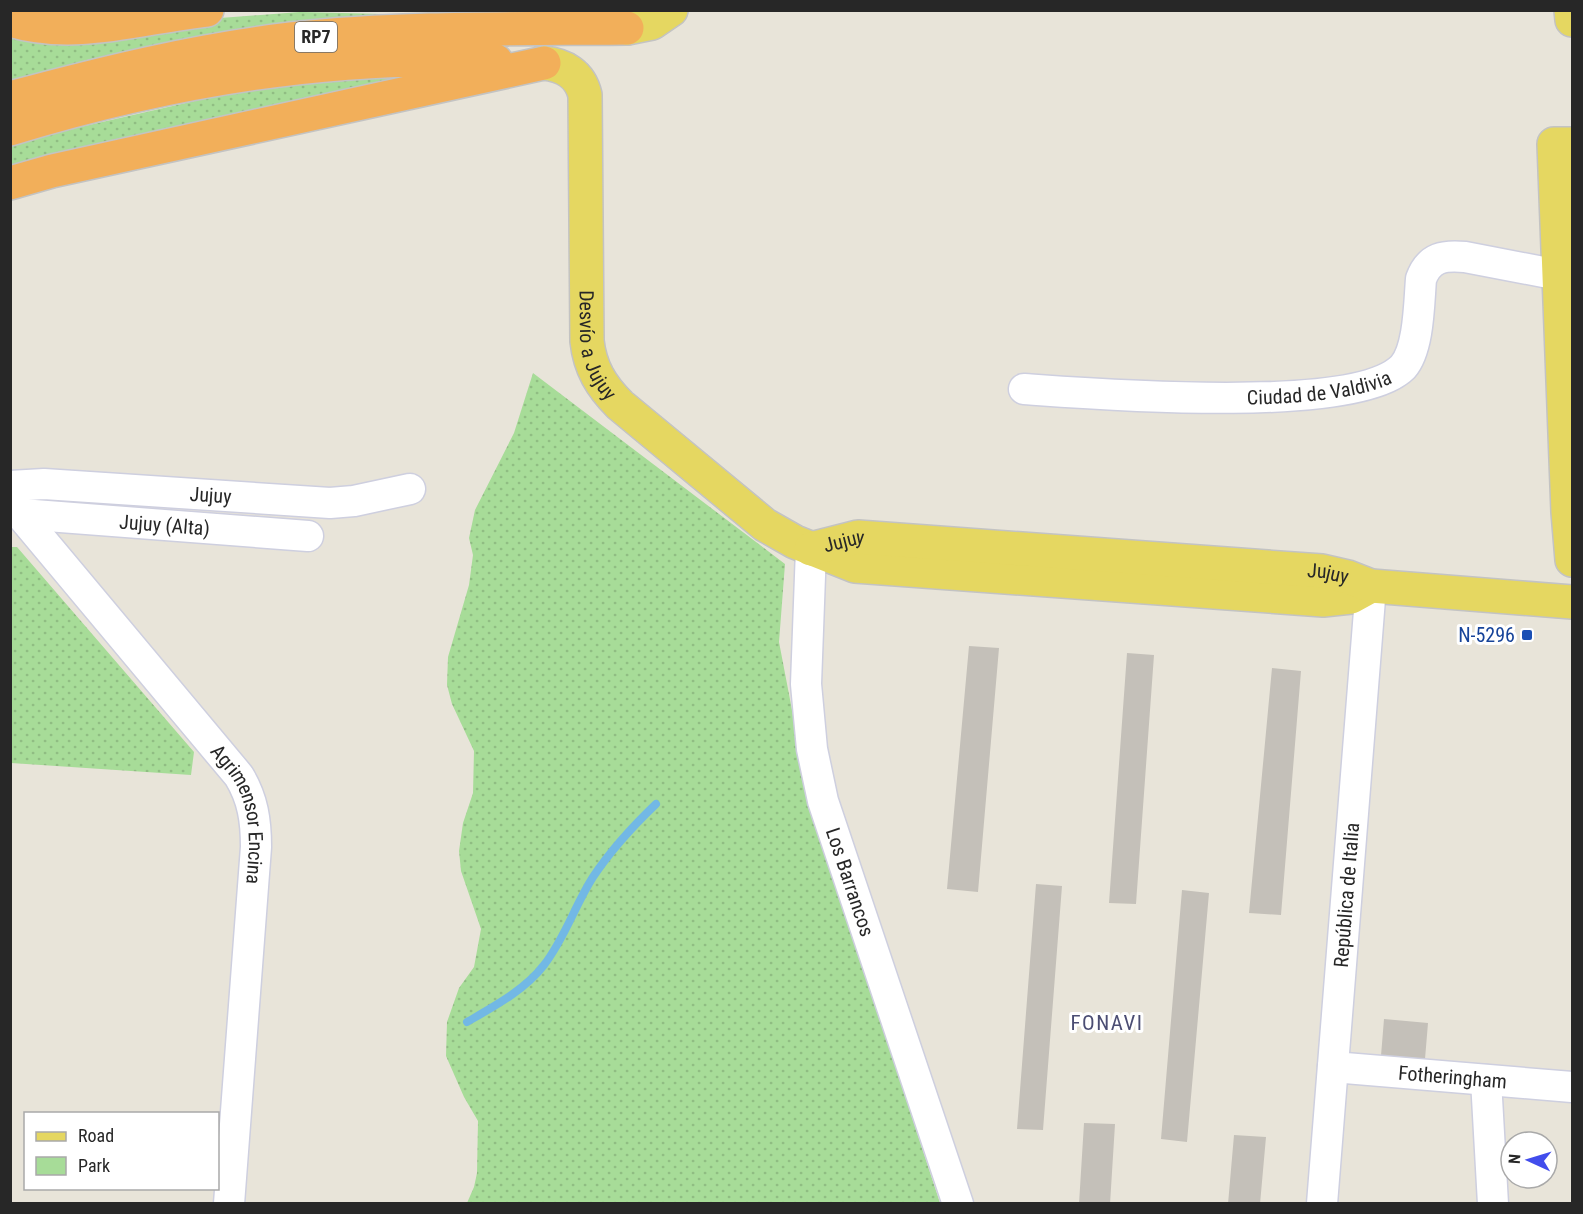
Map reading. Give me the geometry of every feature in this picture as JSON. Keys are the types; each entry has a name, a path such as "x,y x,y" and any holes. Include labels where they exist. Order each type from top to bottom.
{"highway":[{"path":"10,20 50,28 75,29 207,10"},
{"path":"540,10 627,28"},
{"name":"RP7","path":"10,98 151,62 290,39 449,30 627,28"},
{"name":"RP7","path":"10,129 138,96 268,72 388,61 467,60 544,63"},
{"path":"10,183 52,171 544,63"}],"main road":[{"path":"627,28 652,23 671,10"},
{"path":"1571,10 1572,20"},
{"name":"Desvío a Jujuy","path":"544,63 558,65 572,72 583,87 585,95 587,341 592,366 603,388 620,405 751,515 780,534 811,549"},
{"path":"1563,144 1559,275 1568,512 1572,560"},
{"name":"Jujuy","path":"811,549 855,566 1323,600 1351,597 1371,586 1572,602"}],"street":[{"name":"Ciudad de Valdivia","path":"1024,389 1149,396 1234,397 1295,395 1362,386 1386,379 1403,367 1411,353 1421,279 1425,267 1437,259 1452,256 1465,257 1559,275"},
{"name":"Jujuy","path":"10,486 44,484 330,502 354,501 410,489"},
{"name":"Jujuy (Alta)","path":"16,508 308,536"},
{"name":"Agrimensor Encina","path":"16,508 239,776 254,809 256,847 229,1203"},
{"name":"Los Barrancos","path":"811,549 806,684 812,749 823,801 958,1203"},
{"name":"República de Italia","path":"1322,1203 1371,586"},
{"name":"Fotheringham","path":"1333,1067 1572,1087"},
{"path":"1486,1080 1493,1203"}],"green space":[{"path":"300,12 425,15 175,42 91,59 11,81 10,34"},
{"path":"462,76 11,176 11,146 67,130 234,92 354,77"},
{"path":"533,373 785,564 779,642 810,804 940,1203 467,1203 477,1173 478,1121 464,1097 446,1056 447,1022 459,988 474,967 481,929 461,871 459,851 463,823 473,793 474,751 452,704 447,685 448,657 469,585 473,555 469,538 475,510 514,433"},
{"path":"11,547 17,547 194,752 191,775 11,763"}],"building":[{"path":"969,646 999,648 978,892 947,889"},
{"path":"1127,653 1154,655 1136,904 1109,903"},
{"path":"1272,668 1301,671 1281,915 1249,913"},
{"path":"1036,884 1062,886 1043,1130 1017,1129"},
{"path":"1182,890 1209,893 1187,1142 1161,1139"},
{"path":"1384,1019 1428,1023 1424,1071 1380,1068"},
{"path":"1084,1123 1115,1124 1110,1204 1079,1204"},
{"path":"1234,1135 1266,1137 1260,1204 1228,1204"}],"waterway":[{"path":"467,1022 508,997 528,982 544,965 600,867 656,804"}],"place":[{"name":"N-5296","path":"1527,635"}],"district":[{"name":"FONAVI","path":"1107,1023"}]}
